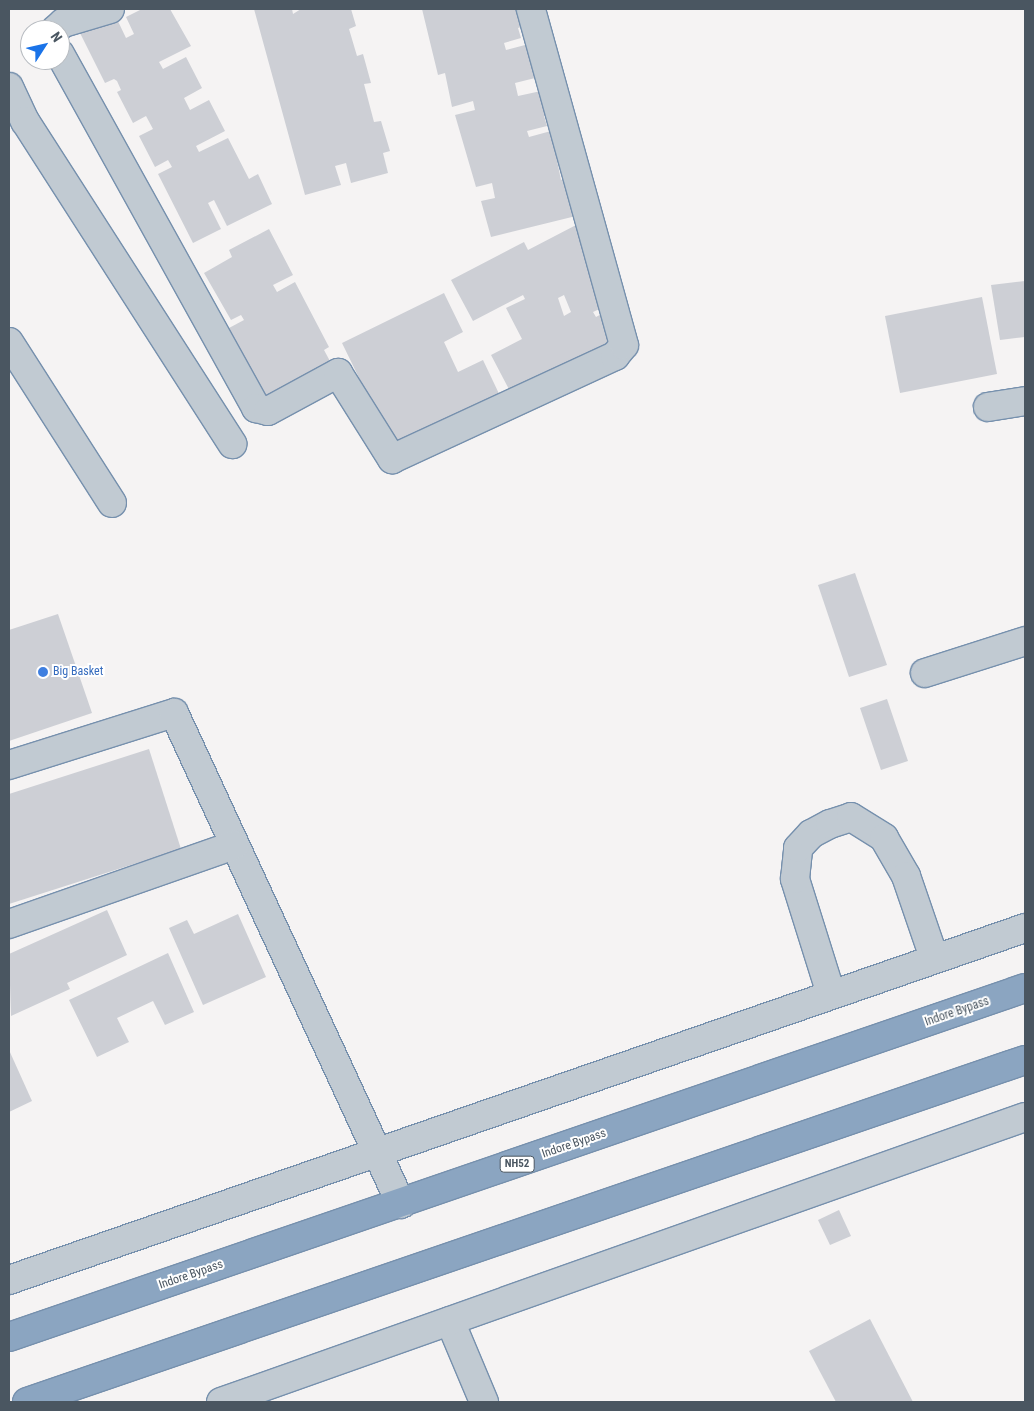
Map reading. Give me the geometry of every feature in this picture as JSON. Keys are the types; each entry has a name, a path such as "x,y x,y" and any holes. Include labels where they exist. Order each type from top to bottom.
{"highway":[{"name":"Indore Bypass","path":"9,1337 401,1204 1025,988"},
{"path":"27,1402 1025,1060"}],"street":[{"path":"70,21 110,9"},
{"path":"69,70 256,408 268,411 338,373 392,460 615,356 624,345 531,9"},
{"path":"9,87 17,126 232,444"},
{"path":"9,342 112,503"},
{"path":"988,407 1025,401"},
{"path":"925,673 1025,641"},
{"path":"9,765 174,713 401,1204"},
{"path":"831,994 795,879 798,848 830,824 852,817 884,838 906,876 934,958"},
{"path":"9,924 235,845"},
{"path":"9,1280 1025,928"},
{"path":"220,1402 1025,1117"},
{"path":"450,1321 484,1402"}],"building":[{"path":"142,9 170,9 191,46 159,62 163,69 186,57 202,88 184,98 190,110 209,100 225,131 196,146 199,152 228,138 249,179 258,174 272,204 227,226 214,200 208,203 221,229 193,243 158,174 172,167 168,160 155,167 139,136 153,129 146,116 133,123 117,92 121,90 117,81 114,79 105,83 78,29 116,17 126,38 134,34 126,17"},
{"path":"254,9 292,9 293,14 301,9 351,9 356,26 349,29 357,56 363,54 371,83 364,84 374,122 381,121 390,151 383,153 388,173 351,183 346,163 335,166 341,185 305,195"},
{"path":"422,9 524,9 528,25 518,28 521,38 504,43 506,50 525,45 528,54 533,53 539,77 515,83 518,96 541,91 547,115 544,116 547,126 527,131 529,137 551,131 561,180 566,178 576,216 491,237 481,201 495,198 492,183 476,187 455,115 475,110 473,101 452,107 445,73 438,75"},
{"path":"578,224 608,305 593,312 596,317 605,312 616,349 512,395 491,355 522,339 506,308 525,299 523,295 473,321 451,280 524,242 528,250","holes":["564,295 571,312 564,316 558,298"]},
{"path":"269,229 293,275 273,285 277,292 295,282 329,347 324,350 331,363 267,398 229,328 244,320 241,315 231,320 204,273 232,257 229,250"},
{"path":"1025,281 1025,337 1000,340 991,285"},
{"path":"444,293 463,332 444,342 458,372 483,360 502,400 400,449 390,429 385,431 342,343"},
{"path":"982,297 997,374 900,393 885,316"},
{"path":"855,573 887,665 849,677 818,585"},
{"name":"Big Basket","path":"58,614 92,713 9,741 9,630"},
{"path":"887,699 908,761 881,770 860,708"},
{"path":"149,749 181,849 9,904 9,794"},
{"path":"107,910 127,955 67,983 70,989 11,1016 9,954"},
{"path":"238,914 266,977 203,1005 169,928 187,920 194,934"},
{"path":"168,953 194,1012 165,1025 153,1001 117,1018 129,1042 97,1057 69,1000"},
{"path":"9,1050 32,1101 9,1112"},
{"path":"839,1210 851,1236 830,1245 818,1220"},
{"path":"870,1319 913,1402 836,1402 809,1351"}],"place":[{"name":"Big Basket","path":"43,672"}]}
